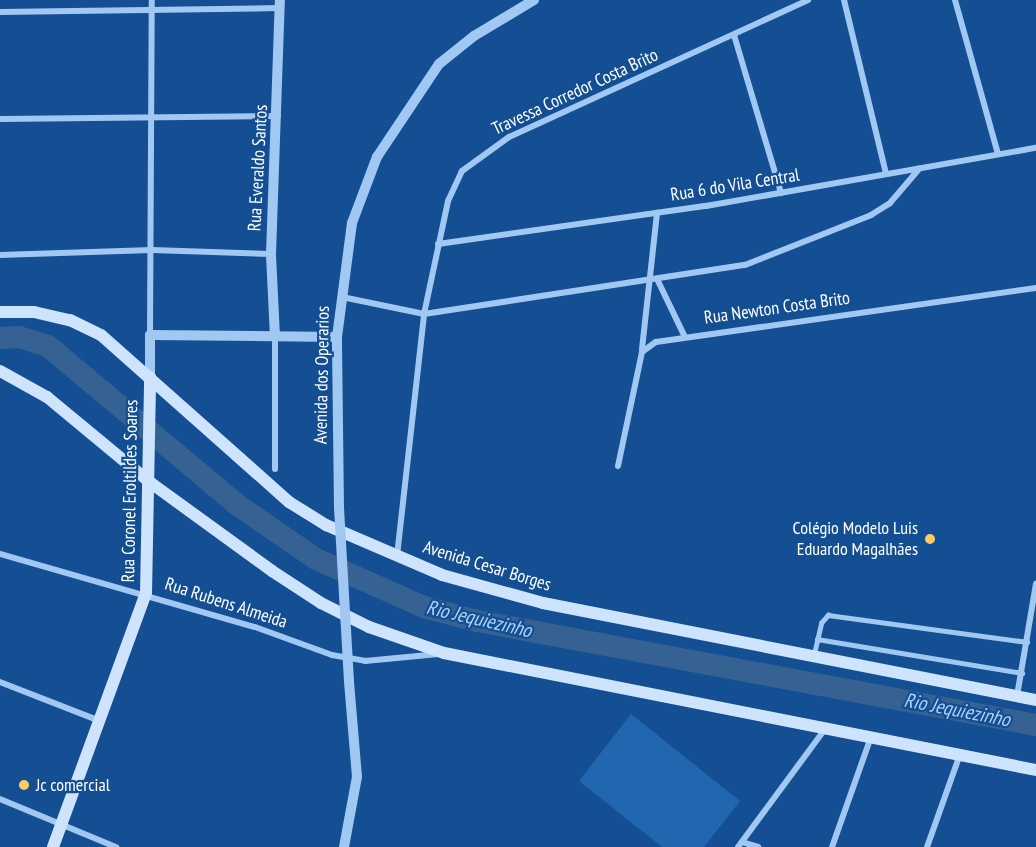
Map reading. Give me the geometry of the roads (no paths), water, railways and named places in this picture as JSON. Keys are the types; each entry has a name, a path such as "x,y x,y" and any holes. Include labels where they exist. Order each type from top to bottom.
{"main road":[{"name":"Avenida Cesar Borges","path":"0,312 34,312 70,320 101,335 150,377 246,468 289,502 326,525 442,575 543,603 1036,700"},
{"path":"4,373 47,398 151,483 321,603 369,627 444,653 872,736 959,757 1036,770"},
{"name":"Rua Coronel Eroltildes Soares","path":"53,847 102,722 146,594 151,483 150,377"}],"street":[{"path":"152,0 150,335 337,337"},
{"name":"Avenida dos Operarios","path":"344,847 357,777 339,508 337,337 340,297 352,223 377,157 412,101 439,64 474,36 534,0"},
{"name":"Travessa Corredor Costa Brito","path":"397,557 424,314 448,201 462,171 484,152 808,0"},
{"path":"844,0 886,174"},
{"path":"955,0 998,154"},
{"path":"0,12 152,11 280,4"},
{"name":"Rua Everaldo Santos","path":"275,337 270,254 278,116 280,4"},
{"path":"734,35 781,193"},
{"path":"0,119 278,116"},
{"name":"Rua 6 do Vila Central","path":"438,244 657,213 1036,148"},
{"path":"340,297 424,314 745,266 788,245 850,226 890,203 919,169"},
{"path":"618,466 655,281 657,213"},
{"path":"0,255 152,250 270,254"},
{"path":"655,281 685,337"},
{"name":"Rua Newton Costa Brito","path":"642,352 656,342 685,337 1036,288"},
{"name":"Rua Coronel Eroltildes Soares","path":"150,335 150,377"},
{"path":"275,337 275,469"},
{"name":"Rua Rubens Almeida","path":"0,554 146,594 332,655 366,661 444,653"},
{"path":"1017,696 1036,584"},
{"path":"0,682 102,722"},
{"path":"758,847 740,845 826,727"},
{"path":"832,847 872,736"},
{"path":"927,847 959,757"},
{"path":"0,799 116,847"}],"lane":[{"path":"814,657 820,623 828,615 845,615 1027,642"},
{"path":"817,639 1022,673"}],"waterway":[{"name":"Rio Jequiezinho","path":"0,338 19,337 48,346 236,504 316,559 424,607 477,621 1036,725"}],"place":[{"name":"Colégio Modelo Luis Eduardo Magalhães","path":"930,539"},
{"name":"Jc comercial","path":"24,785"}]}
